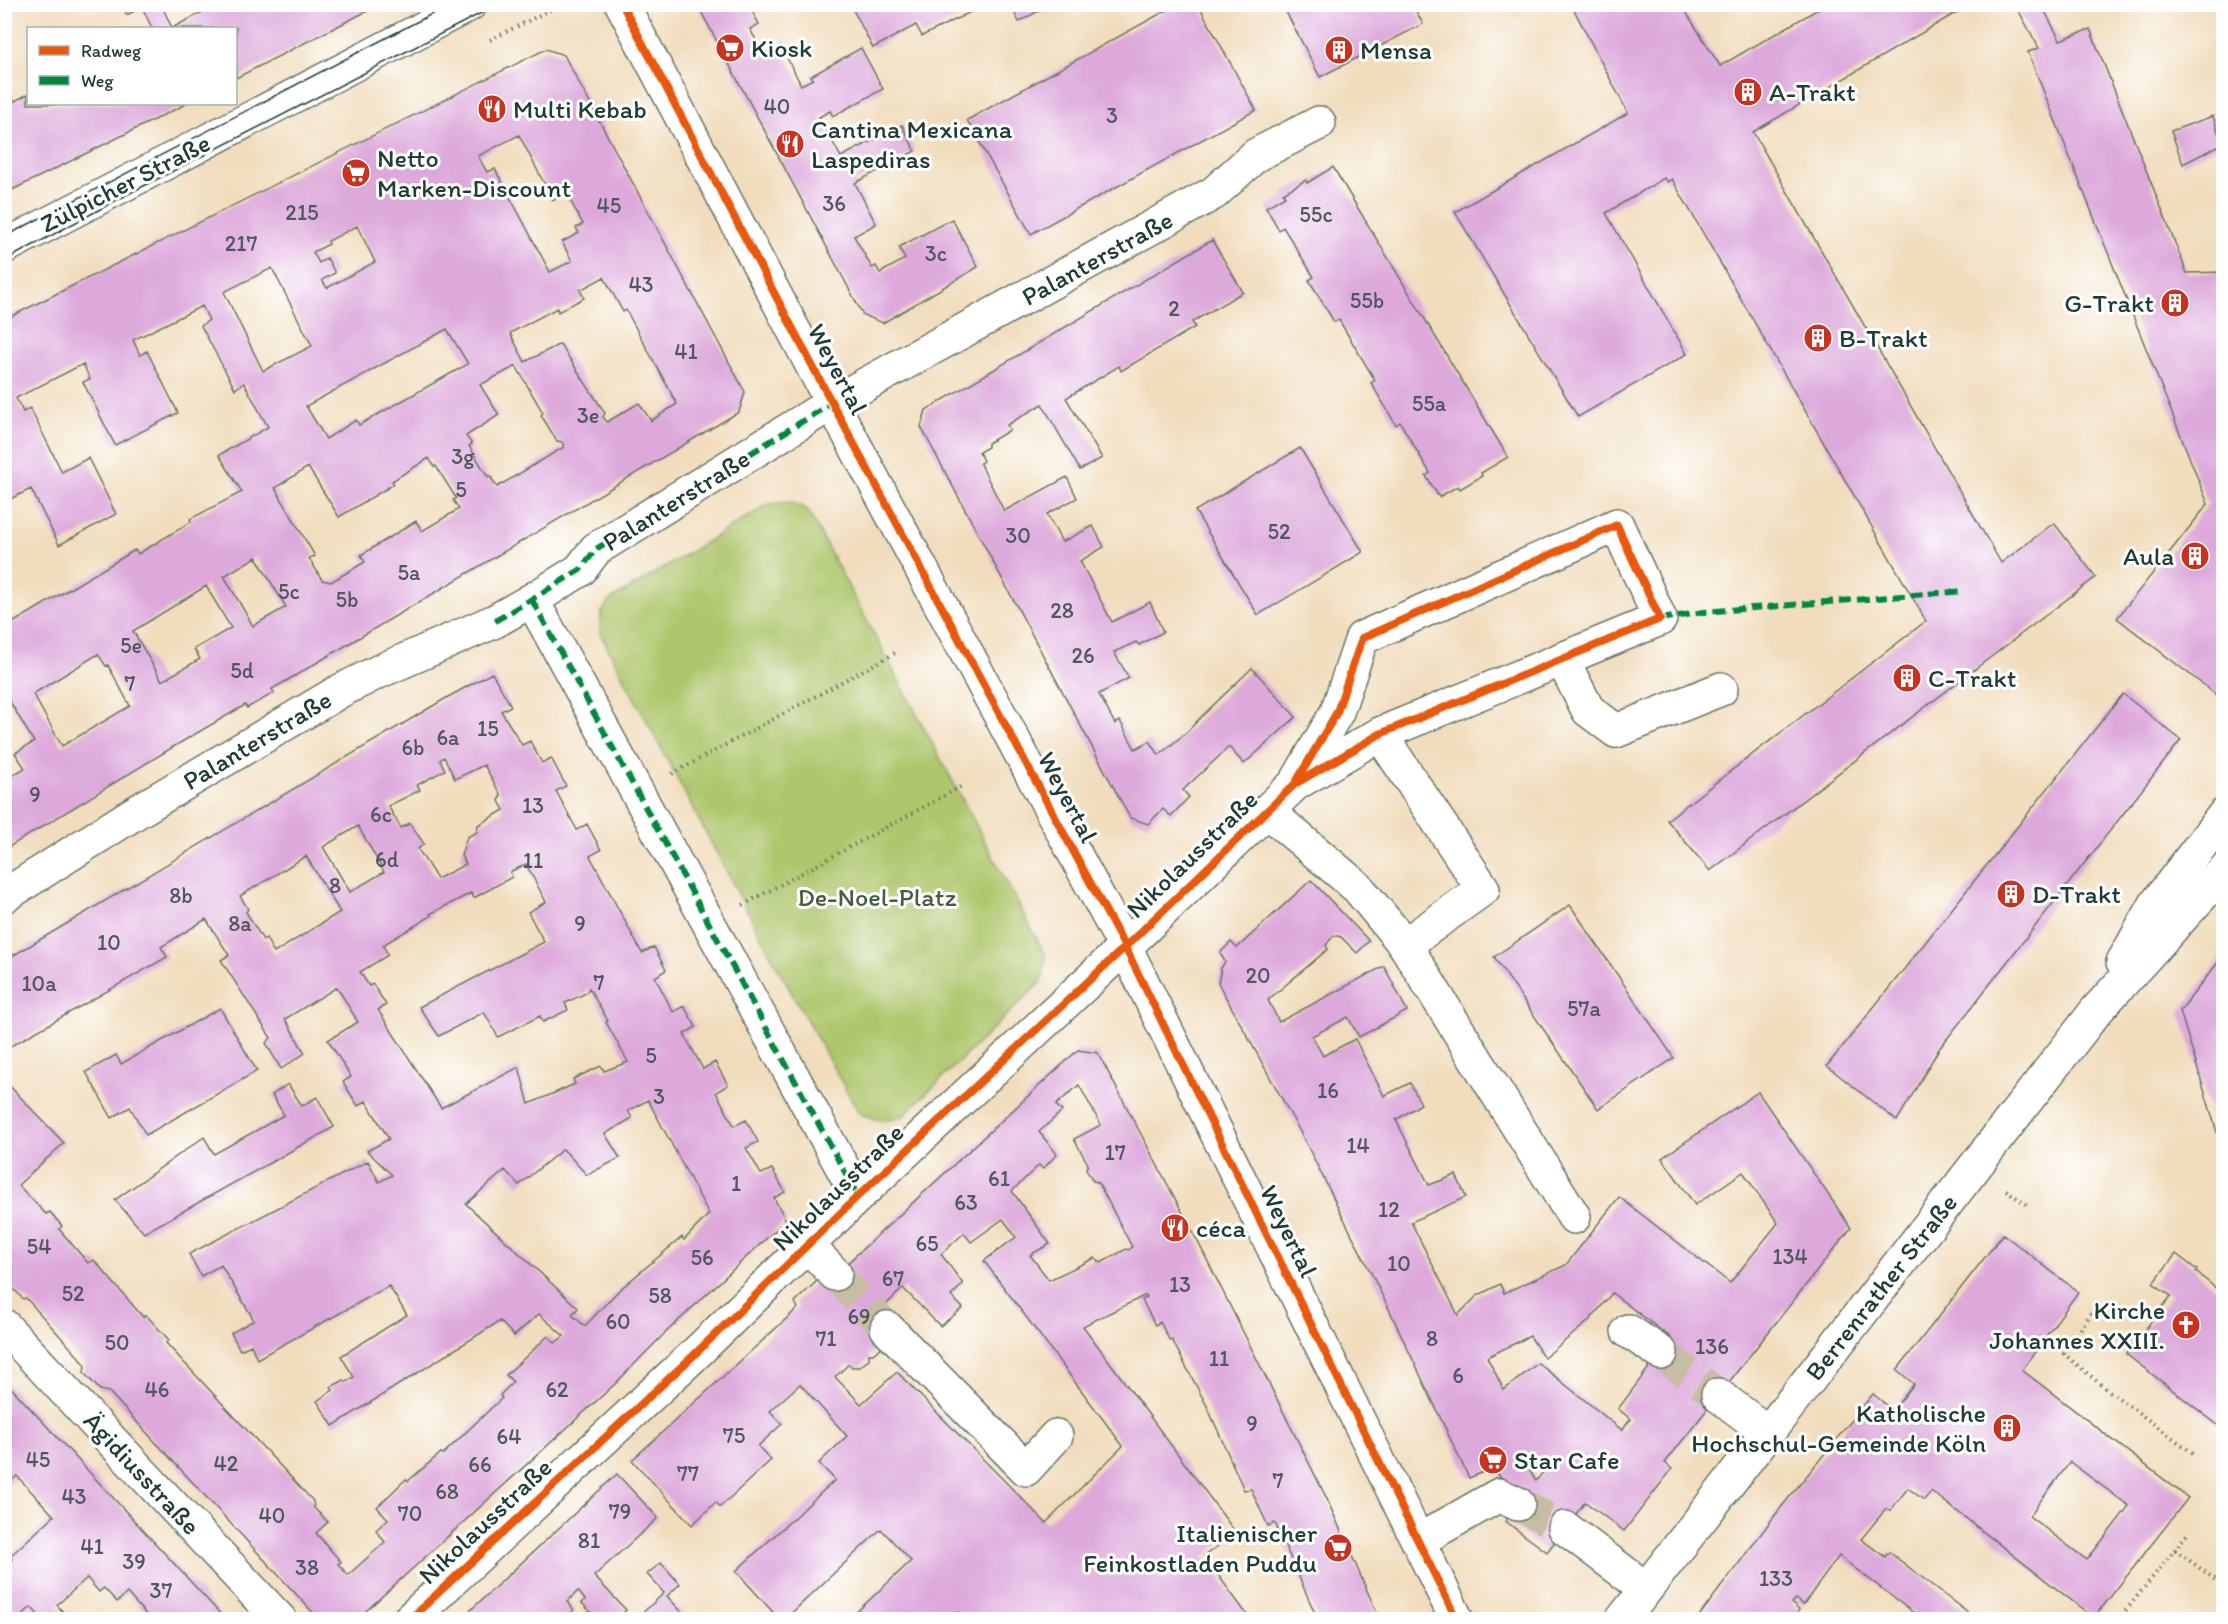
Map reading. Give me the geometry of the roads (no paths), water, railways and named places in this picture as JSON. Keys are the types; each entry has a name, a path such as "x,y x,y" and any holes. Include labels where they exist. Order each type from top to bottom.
{"street":[{"name":"Zülpicher Straße","path":"4,246 470,4"},
{"name":"Weyertal","path":"622,4 832,403 1125,947 1457,1620"},
{"name":"Palanterstraße","path":"4,896 138,811 340,691 495,621 532,600 580,570 596,549 832,403 1214,193 1256,156 1319,123"},
{"name":"Nikolausstraße","path":"409,1620 693,1356 858,1196 1125,947 1294,784 1337,712 1362,638 1617,525 1660,619 1380,734 1294,784"},
{"path":"532,600 858,1196"},
{"path":"1562,659 1588,710 1616,732 1721,689"},
{"path":"1380,734 1483,889 1405,945"},
{"path":"1267,811 1358,888 1405,945 1574,1217"},
{"name":"Berrenrather Straße","path":"2096,1011 2156,904 2223,815"},
{"name":"Berrenrather Straße","path":"1622,1620 2096,1011 2223,871"},
{"path":"807,1245 835,1274"},
{"name":"Ägidiusstraße","path":"4,1326 279,1620"},
{"path":"888,1328 1026,1469 1056,1436"},
{"path":"1628,1331 1661,1353"},
{"path":"1718,1395 1767,1432"},
{"path":"1418,1541 1499,1495 1518,1504"},
{"path":"1565,1528 1646,1589"}],"tunnel":[{"path":"835,1274 887,1328"},
{"path":"1661,1353 1718,1395"},
{"path":"1518,1504 1565,1528"}],"tram line":[{"path":"4,237 451,4"},
{"path":"4,261 130,193 499,4"}],"place":[{"name":"Kiosk","path":"730,48"},
{"name":"Mensa","path":"1339,50"},
{"name":"A-Trakt","path":"1748,92"},
{"name":"Multi Kebab","path":"492,109"},
{"name":"Cantina Mexicana Laspediras","path":"790,144"},
{"name":"Netto Marken-Discount","path":"356,173"},
{"name":"G-Trakt","path":"2175,303"},
{"name":"B-Trakt","path":"1818,338"},
{"name":"Aula","path":"2195,556"},
{"name":"C-Trakt","path":"1907,678"},
{"name":"D-Trakt","path":"2011,894"},
{"name":"céca","path":"1175,1228"},
{"name":"Kirche Johannes XXIII.","path":"2186,1325"},
{"name":"Katholische Hochschul-Gemeinde Köln","path":"2007,1428"},
{"name":"Star Cafe","path":"1493,1460"},
{"name":"Italienischer Feinkostladen Puddu","path":"1338,1548"}],"park label":[{"name":"De-Noel-Platz","path":"877,897"}]}
